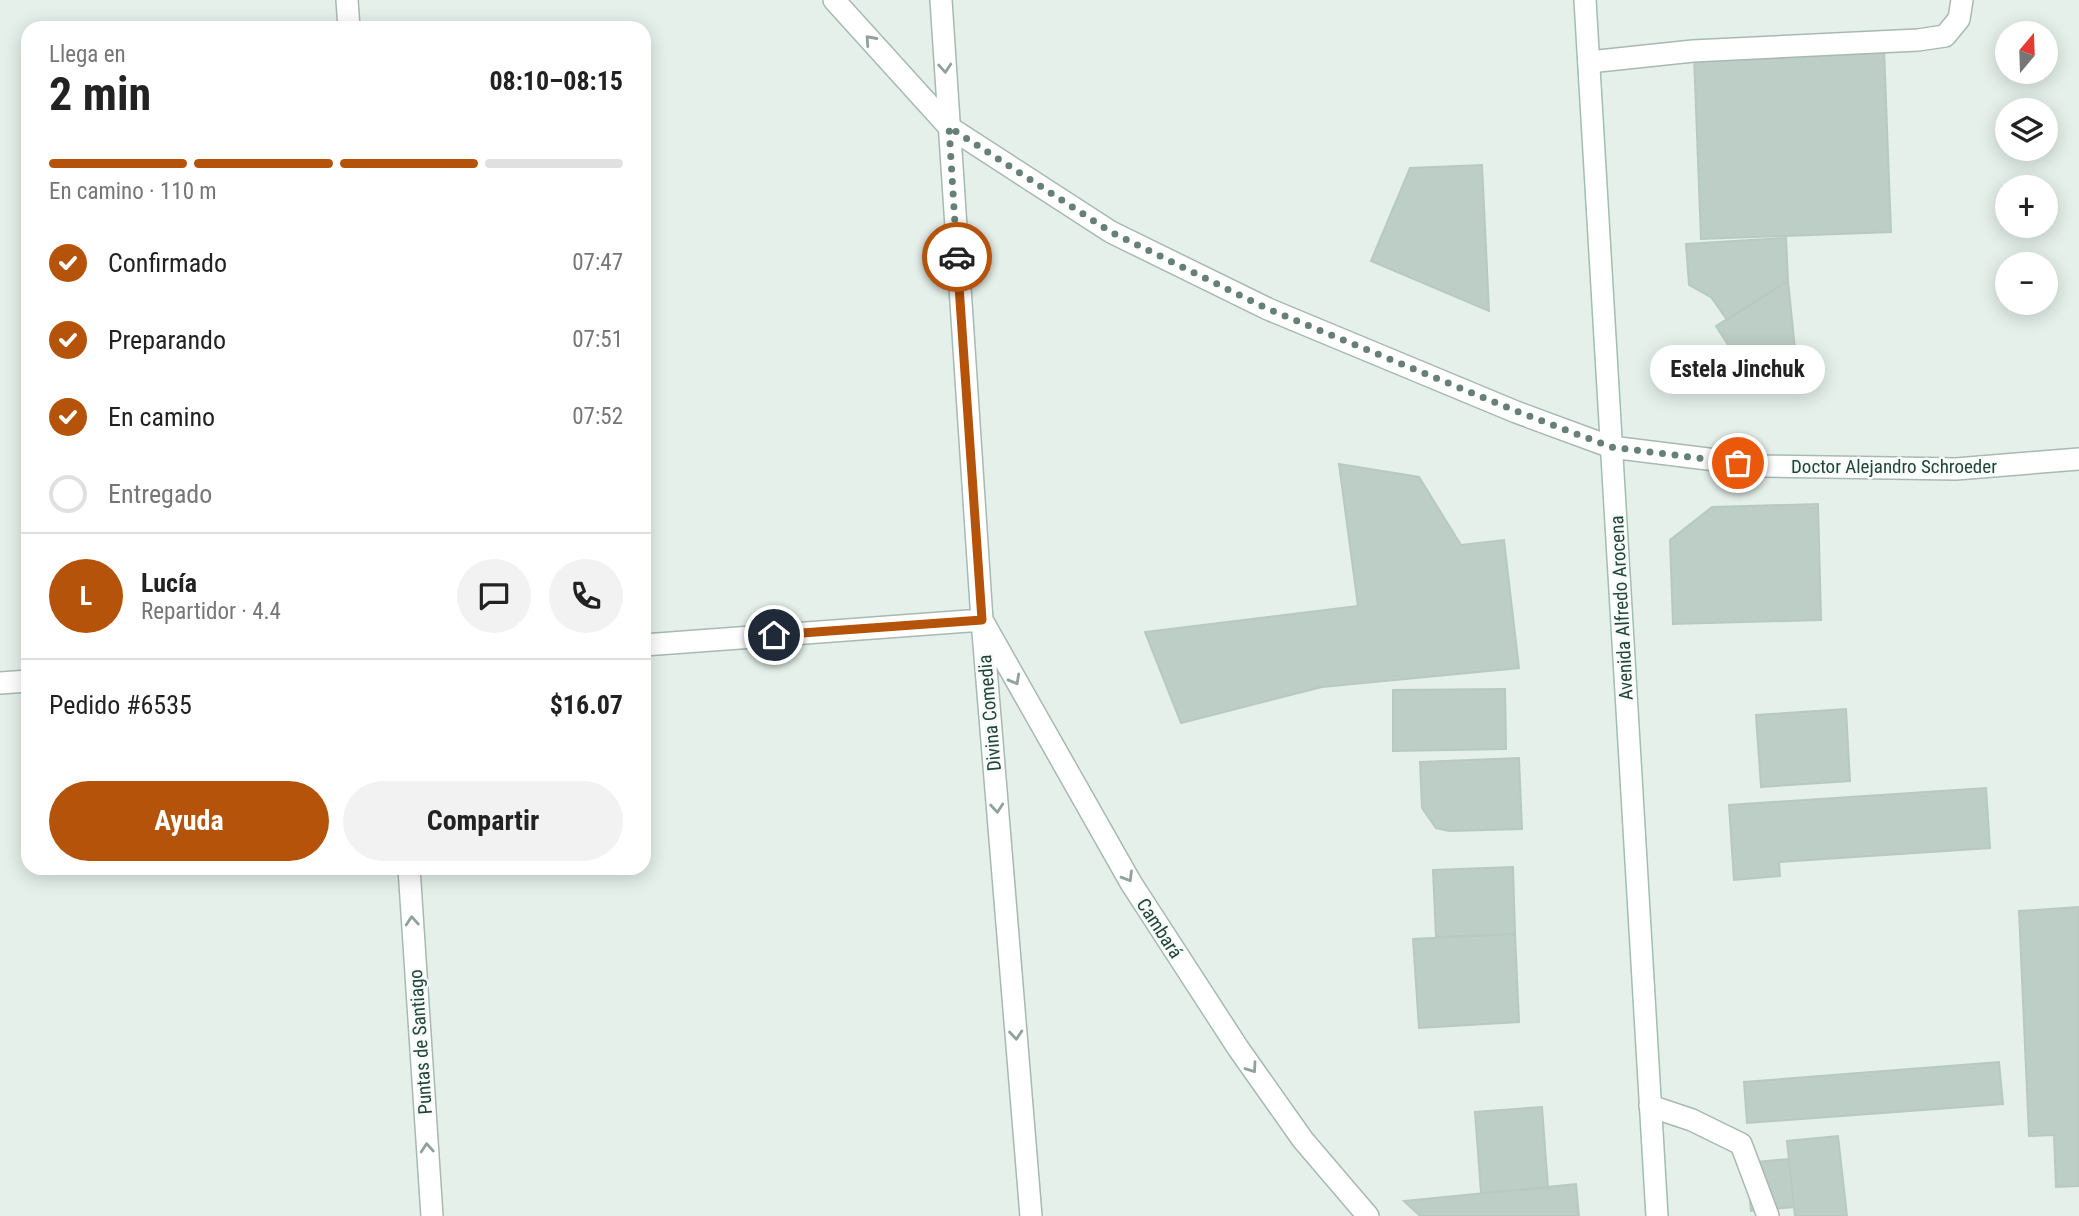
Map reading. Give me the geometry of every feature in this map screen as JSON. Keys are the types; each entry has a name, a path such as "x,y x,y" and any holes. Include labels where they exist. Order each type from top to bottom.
{"street":[{"path":"347,0 348,21"},
{"name":"Doctor Alejandro Schroeder","path":"834,0 949,127 1111,232 1268,309 1503,407 1611,447 1764,466 1956,469 2079,459"},
{"name":"Divina Comedia","path":"941,0 982,620 1031,1216"},
{"name":"Avenida Alfredo Arocena","path":"1585,0 1657,1216"},
{"path":"1589,62 1693,51 1918,40 1945,36 1959,19 1962,0"},
{"path":"651,644 982,620"},
{"name":"Cambará","path":"982,620 1131,883 1238,1048 1303,1140 1368,1216"},
{"path":"0,683 21,682"},
{"name":"Puntas de Santiago","path":"409,875 432,1216"},
{"path":"1650,1106 1692,1120 1741,1144 1768,1216"}],"building":[{"path":"1884,49 1891,232 1701,239 1694,56"},
{"path":"1482,165 1489,311 1371,261 1410,168"},
{"path":"1786,238 1788,281 1727,320 1711,297 1689,285 1686,244"},
{"path":"1788,281 1797,368 1758,372 1737,359 1716,326"},
{"path":"1339,464 1419,477 1461,545 1504,540 1519,668 1322,687 1181,723 1145,632 1358,606"},
{"path":"1818,504 1821,620 1673,624 1670,540 1712,507"},
{"path":"1505,689 1506,749 1393,751 1393,690"},
{"path":"1846,709 1850,781 1761,787 1756,715"},
{"path":"1519,758 1522,829 1449,831 1436,828 1422,808 1420,762"},
{"path":"1986,788 1990,848 1779,862 1780,876 1734,880 1729,805"},
{"path":"1513,867 1515,934 1436,937 1433,870"},
{"path":"2079,907 2079,1186 2056,1187 2054,1135 2029,1136 2019,911"},
{"path":"1515,934 1519,1022 1419,1028 1413,939"},
{"path":"1999,1062 2003,1104 1747,1123 1744,1082"},
{"path":"1542,1107 1548,1188 1481,1193 1475,1112"},
{"path":"1838,1136 1847,1216 1795,1216 1787,1141"},
{"path":"1789,1159 1794,1207 1751,1211 1746,1163"},
{"path":"1576,1184 1579,1216 1420,1216 1404,1201"}],"way so far":[{"path":"957,257 949,127 1111,232 1268,309 1611,447 1738,463"}],"place":[{"name":"Estela Jinchuk","path":"1738,463"}],"route":[{"path":"774,635 982,620 957,257"}]}
